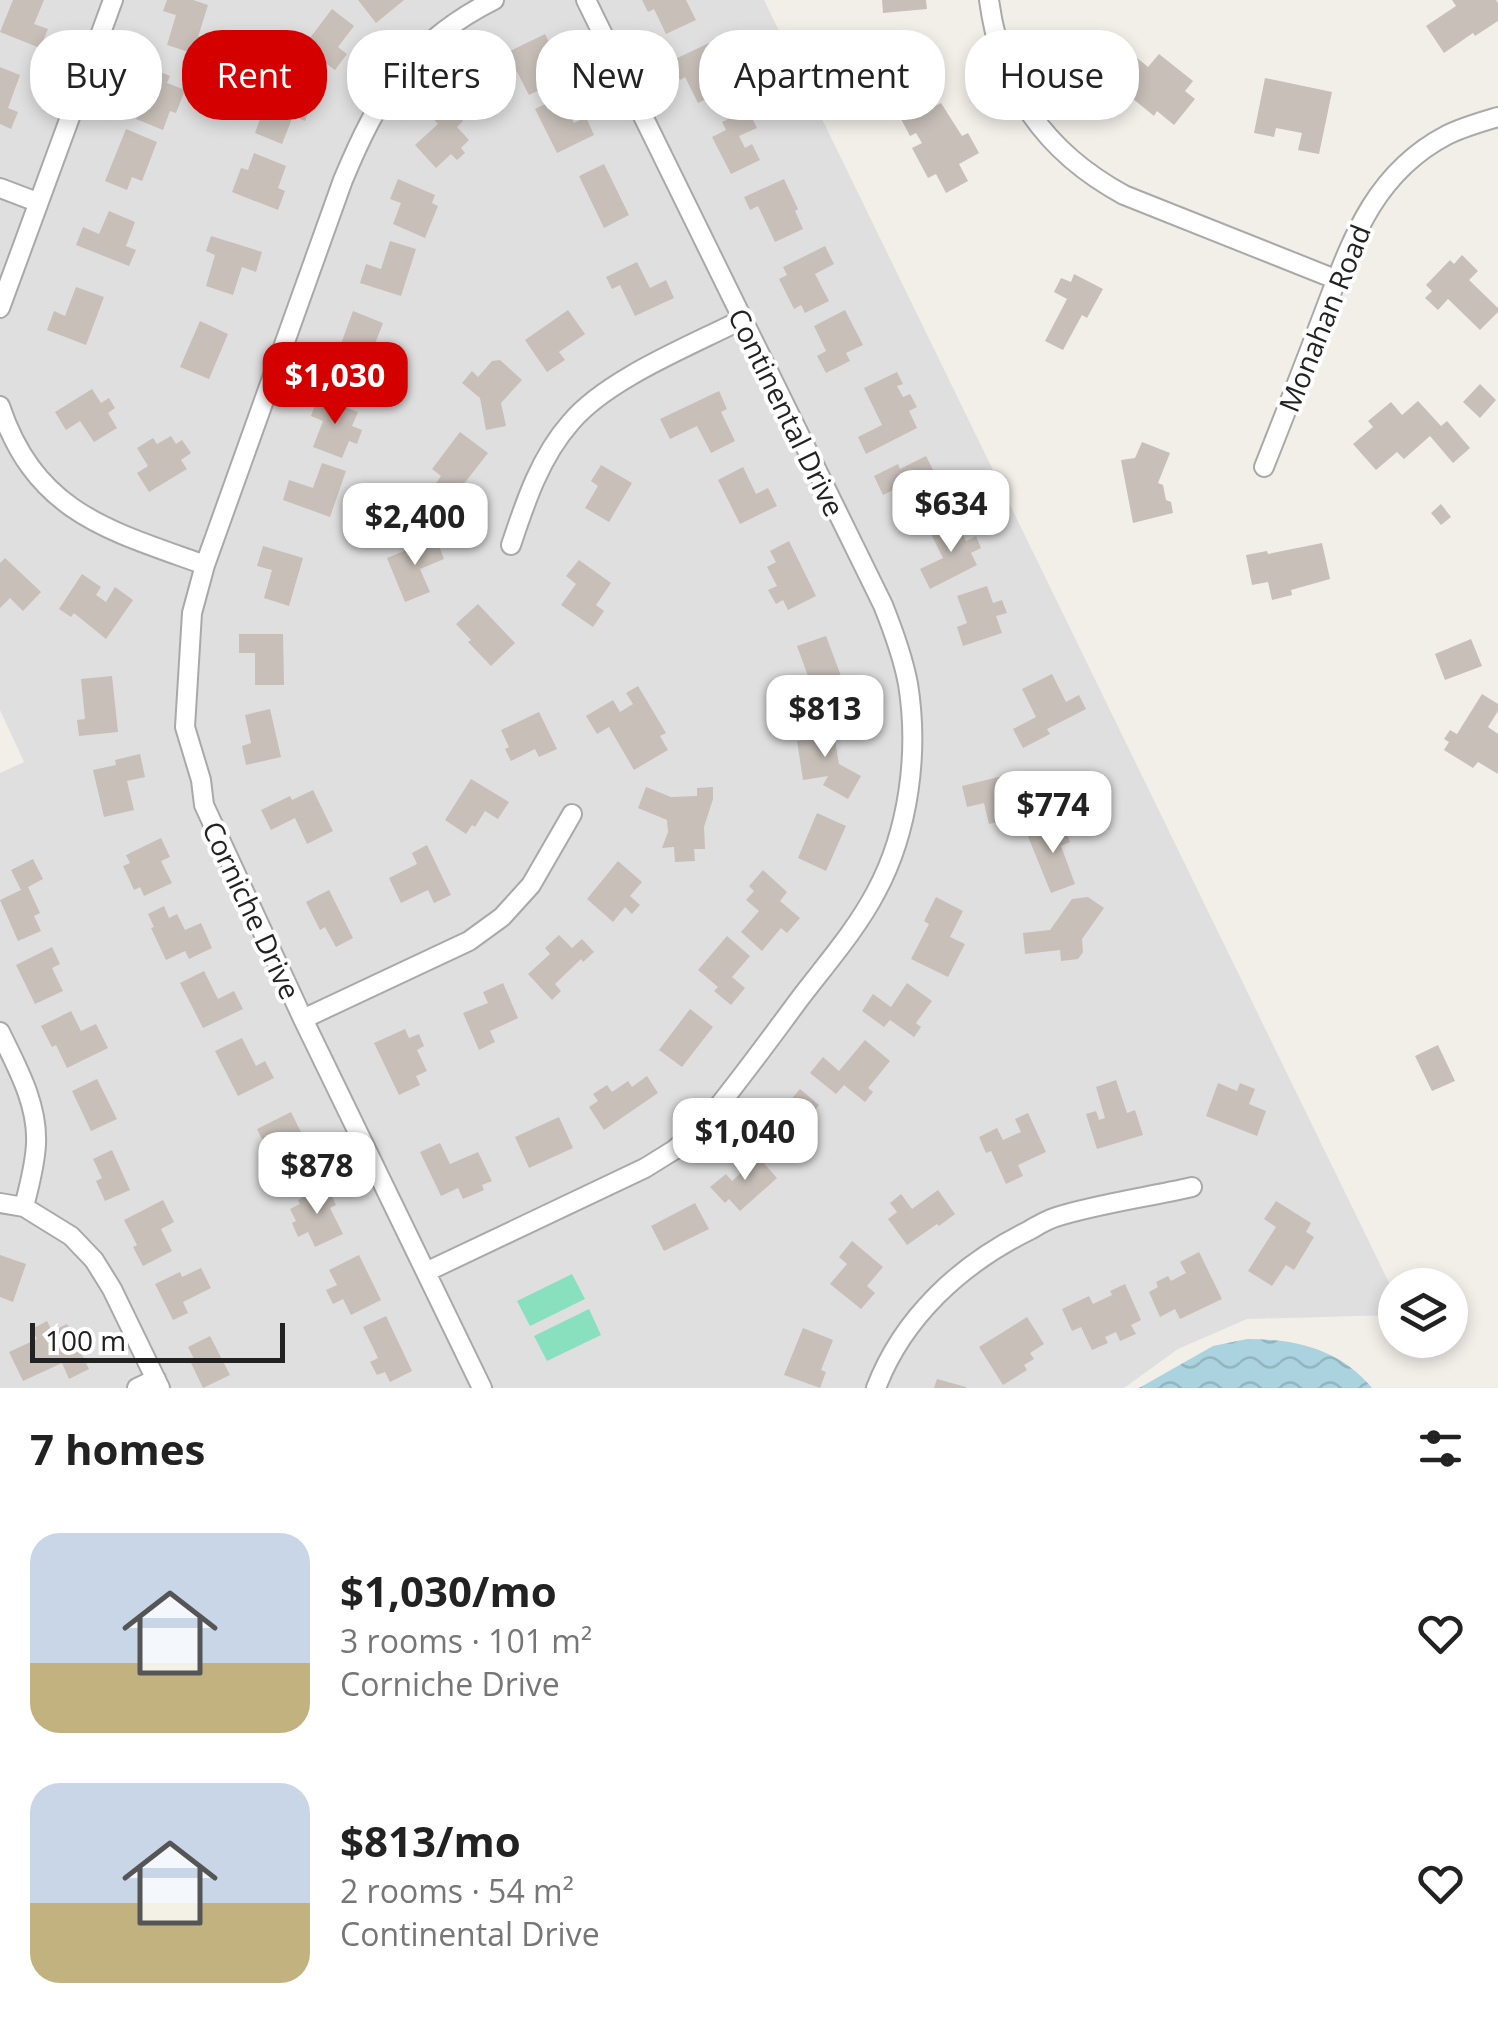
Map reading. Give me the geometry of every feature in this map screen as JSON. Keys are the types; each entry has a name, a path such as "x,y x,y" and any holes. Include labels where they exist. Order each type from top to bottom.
{"street":[{"path":"0,308 113,0"},
{"name":"Corniche Drive","path":"482,1388 204,805 201,780 185,727 192,613 204,565 342,180 368,122 418,52 452,24 494,0"},
{"name":"Continental Drive","path":"426,1272 644,1168 674,1150 704,1124 856,925 878,889 905,807 912,755 908,681 882,605 586,0"},
{"path":"989,0 1004,66 1018,97 1078,166 1124,195 1335,279"},
{"name":"Monahan Road","path":"1264,467 1335,279 1368,208 1410,160 1449,134 1498,117"},
{"path":"0,188 37,202"},
{"path":"510,545 529,490 570,422 603,392 742,320"},
{"path":"0,406 17,447 51,492 112,532 204,565"},
{"path":"304,1019 469,941 502,917 531,885 572,814"},
{"path":"0,1032 20,1073 34,1117 33,1172 24,1207"},
{"path":"876,1388 901,1339 929,1301 1002,1244 1054,1218 1192,1187"},
{"path":"0,1203 24,1207 70,1236 94,1260 158,1384 137,1388"}],"shaded area":[{"path":"0,0 764,0 779,30 699,30 699,120 822,120 1382,1268 1378,1268 1378,1315 1247,1319 1178,1349 1124,1388 0,1388 0,773 24,762 0,710"}],"green space":[{"path":"572,1274 585,1299 530,1326 517,1301"},
{"path":"589,1309 601,1335 547,1361 534,1336"}],"water":[{"path":"1247,1339 1283,1341 1316,1349 1345,1364 1372,1388 1139,1388 1213,1346"}],"building":[{"path":"13,0 44,0 34,24 48,29 30,30 30,44 0,32"},
{"path":"167,0 193,0 208,5 200,30 182,30 182,50 167,45 176,15 163,11"},
{"path":"358,0 404,0 376,23"},
{"path":"642,0 686,0 696,20 675,30 664,30 654,9 648,12"},
{"path":"882,0 926,0 927,9 883,13"},
{"path":"1452,0 1496,0 1498,21 1444,53 1426,26 1456,6"},
{"path":"332,9 354,26 347,30 338,47 347,54 335,70 327,64 327,30 316,30"},
{"path":"536,38 536,92 529,95 516,70 516,48"},
{"path":"699,48 698,103 685,77 679,78 679,57"},
{"path":"1159,54 1193,81 1185,91 1195,99 1174,125 1157,111 1154,116 1139,104 1139,60 1148,67"},
{"path":"0,67 20,75 8,108 18,112 11,129 0,124"},
{"path":"162,73 170,76 167,83 182,89 176,113 170,111 163,130 138,120 162,120"},
{"path":"1265,78 1332,92 1319,154 1298,150 1302,133 1276,128 1274,137 1254,133"},
{"path":"945,109 962,136 968,133 979,153 959,164 968,181 946,193 936,174 928,178 912,148 922,143 916,133 910,136 902,120 945,120"},
{"path":"260,120 291,120 282,144 255,133"},
{"path":"434,120 462,120 457,127 469,140 461,148 465,153 457,160 451,154 436,168 415,145 438,124"},
{"path":"540,120 587,120 594,135 557,153"},
{"path":"753,120 757,128 739,136 745,148 752,144 760,160 731,174 712,137 726,130 722,122"},
{"path":"126,129 157,142 142,181 132,177 127,190 105,181"},
{"path":"254,153 286,166 278,188 285,191 278,210 232,192 241,168 248,170"},
{"path":"604,164 629,215 604,228 579,176"},
{"path":"398,179 435,195 432,203 438,206 425,238 393,224 401,203 390,199"},
{"path":"784,179 803,229 775,242 758,206 750,210 744,197"},
{"path":"109,211 135,222 126,246 136,250 129,266 76,245 83,227 99,234"},
{"path":"211,236 262,252 256,272 242,267 233,295 206,286 215,255 206,251"},
{"path":"390,241 416,249 401,296 360,283 366,264 381,269"},
{"path":"825,246 834,264 815,274 829,301 805,313 801,305 794,309 779,279 787,275 783,267"},
{"path":"1462,255 1478,271 1469,280 1498,308 1480,330 1448,299 1438,310 1425,298 1432,291 1426,285 1450,260 1454,264"},
{"path":"637,262 650,288 666,280 674,298 635,316 620,285 612,289 606,277"},
{"path":"1074,274 1103,289 1087,318 1082,315 1063,350 1045,341 1067,299 1054,292 1061,278 1071,282"},
{"path":"76,287 104,297 86,345 47,330 54,311 65,316"},
{"path":"568,310 585,334 559,352 565,360 547,372 525,340"},
{"path":"845,310 863,345 846,353 850,361 826,373 817,356 826,351 814,326"},
{"path":"353,311 383,323 361,380 341,373 344,363 335,360"},
{"path":"200,321 228,334 209,379 180,367"},
{"path":"500,360 522,380 501,403 506,426 486,430 480,398 462,383 472,371 478,377 492,361"},
{"path":"897,372 903,384 897,386 903,397 910,394 917,407 909,411 917,428 866,454 858,437 882,425 864,388"},
{"path":"1480,384 1496,400 1480,418 1463,402"},
{"path":"92,389 101,403 109,398 115,408 108,413 117,428 94,442 80,421 66,430 55,412"},
{"path":"719,391 727,409 721,412 735,441 711,453 697,426 670,439 660,419"},
{"path":"318,397 358,412 352,426 362,430 357,444 349,441 342,458 313,447 323,421 311,416"},
{"path":"1418,401 1441,426 1447,421 1470,448 1453,463 1430,436 1404,459 1397,452 1376,470 1353,444 1373,427 1368,421 1391,402 1402,415"},
{"path":"460,432 488,453 463,485 468,489 455,506 432,489 441,476 432,469"},
{"path":"171,436 176,444 182,440 191,453 181,460 187,469 149,492 137,473 148,466 137,448 153,438 157,444"},
{"path":"1142,442 1170,453 1158,483 1163,485 1173,513 1133,523 1121,460 1135,458"},
{"path":"926,456 947,497 920,510 907,483 883,495 874,476"},
{"path":"322,463 346,471 330,517 283,500 289,480 313,488"},
{"path":"601,465 632,483 609,522 585,508 598,486 591,481"},
{"path":"743,467 756,494 768,488 777,506 740,524 718,480"},
{"path":"1441,504 1451,517 1441,525 1431,513"},
{"path":"956,521 966,541 976,536 981,548 971,553 977,565 930,589 920,569 943,558 931,534"},
{"path":"436,538 444,559 420,569 430,592 405,602 387,558"},
{"path":"789,541 816,596 788,610 783,600 776,604 768,590 777,586 767,567 776,562 770,551"},
{"path":"1322,543 1330,579 1272,600 1268,582 1252,585 1246,555"},
{"path":"263,546 303,558 289,606 264,598 272,570 257,566"},
{"path":"5,558 41,592 23,611 10,598 0,608 0,563"},
{"path":"579,560 611,583 596,605 604,611 593,627 561,605 576,584 566,576"},
{"path":"82,574 101,587 96,595 106,602 115,587 133,600 106,639 74,613 71,617 59,609"},
{"path":"987,586 993,603 1002,600 1007,613 996,616 1002,633 963,646 957,627 967,623 957,596"},
{"path":"478,604 515,643 491,666 456,624"},
{"path":"239,634 283,634 284,685 255,685 255,653 239,653"},
{"path":"826,636 847,692 818,703 797,646"},
{"path":"1471,639 1482,666 1445,680 1435,654"},
{"path":"1052,674 1066,702 1079,695 1086,709 1047,729 1050,734 1023,748 1013,729 1036,717 1022,689"},
{"path":"112,676 118,732 79,736 77,720 85,719 81,679"},
{"path":"638,686 666,733 660,736 668,750 634,770 609,727 597,734 586,716 613,700 620,712 633,704 626,693"},
{"path":"1482,694 1498,704 1488,727 1498,734 1498,774 1478,762 1473,768 1444,750 1449,742 1444,739 1450,730 1457,734"},
{"path":"270,709 281,757 246,765 242,746 251,743 245,715"},
{"path":"539,712 557,749 539,757 535,749 511,761 501,730"},
{"path":"832,723 839,764 861,776 848,799 823,785 828,776 803,780 797,741 807,740 805,727"},
{"path":"140,754 145,777 127,781 134,810 104,817 93,770"},
{"path":"1011,774 1021,816 989,824 984,803 967,807 962,786"},
{"path":"471,779 509,802 498,819 485,811 466,834 445,820"},
{"path":"646,787 671,797 697,796 697,788 713,787 704,827 705,849 694,849 695,861 675,862 674,847 662,848 668,832 667,820 638,808"},
{"path":"313,790 333,831 307,844 295,818 271,830 261,810"},
{"path":"817,813 846,826 826,871 798,858"},
{"path":"1062,821 1070,842 1061,846 1075,884 1051,893 1027,834"},
{"path":"161,838 170,857 161,861 172,883 144,896 140,887 134,890 123,866 130,863 126,855"},
{"path":"427,845 451,895 434,903 428,890 401,903 389,878 417,864 412,853"},
{"path":"33,859 43,879 28,887 40,913 34,916 41,931 18,941 0,900 21,890 11,870"},
{"path":"618,861 642,882 630,896 640,905 632,914 625,907 613,922 587,899"},
{"path":"763,870 787,892 780,901 800,918 787,933 781,928 762,951 741,932 759,911 746,900 754,891 749,886"},
{"path":"329,890 353,938 336,947 325,927 320,930 306,902"},
{"path":"936,897 963,911 950,937 965,944 948,977 911,959 929,924 924,921"},
{"path":"1088,897 1104,908 1082,939 1083,952 1078,959 1061,961 1060,950 1025,954 1023,933 1050,930 1072,899"},
{"path":"164,906 169,918 177,914 185,930 201,923 212,948 189,959 185,951 166,960 148,914"},
{"path":"559,935 572,948 582,939 594,952 555,984 561,991 552,1000 528,974 550,954 545,948"},
{"path":"727,936 750,956 732,977 745,988 731,1005 698,970"},
{"path":"52,947 60,964 52,968 63,991 35,1004 16,965"},
{"path":"204,971 218,999 234,991 243,1009 203,1028 180,983"},
{"path":"503,983 518,1018 490,1031 495,1042 479,1050 463,1013 488,1003 483,992"},
{"path":"907,983 932,1001 916,1023 921,1027 914,1037 890,1020 884,1027 862,1011 873,994 891,1007"},
{"path":"690,1009 713,1027 682,1067 659,1050"},
{"path":"71,1011 81,1031 96,1024 108,1048 67,1068 41,1026"},
{"path":"405,1029 409,1038 419,1034 424,1046 417,1050 427,1071 416,1076 420,1085 399,1095 374,1043"},
{"path":"242,1038 256,1066 265,1061 274,1078 238,1096 215,1051"},
{"path":"865,1040 890,1061 868,1088 873,1092 865,1102 844,1085 836,1094 810,1073 823,1057 839,1071"},
{"path":"1438,1045 1455,1081 1432,1091 1415,1056"},
{"path":"647,1076 658,1093 604,1130 589,1107 598,1101 593,1094 607,1085 612,1092 628,1081 632,1087"},
{"path":"97,1079 117,1119 91,1131 72,1091"},
{"path":"1116,1080 1127,1113 1135,1110 1143,1135 1097,1149 1086,1114 1096,1111 1099,1120 1105,1118 1096,1087"},
{"path":"1218,1083 1237,1091 1240,1083 1255,1089 1249,1104 1266,1111 1257,1136 1206,1116"},
{"path":"800,1089 819,1105 805,1123 814,1130 792,1156 764,1132"},
{"path":"291,1112 301,1132 292,1136 306,1164 280,1176 257,1129"},
{"path":"1028,1113 1046,1152 1018,1165 1023,1176 1006,1184 991,1151 986,1153 979,1137 997,1128 1003,1140 1021,1132 1015,1119"},
{"path":"559,1117 573,1148 529,1168 515,1137"},
{"path":"440,1143 450,1164 478,1152 492,1181 482,1185 484,1190 463,1199 458,1188 441,1196 420,1152"},
{"path":"112,1150 130,1190 105,1201 96,1181 102,1178 93,1159"},
{"path":"754,1152 777,1178 740,1211 729,1199 725,1203 710,1187 726,1174 732,1181 741,1173 736,1167"},
{"path":"327,1185 336,1205 330,1208 343,1234 315,1247 308,1232 298,1237 290,1209 300,1204 298,1200"},
{"path":"938,1190 955,1214 907,1245 888,1219 897,1212 890,1203 901,1194 912,1209"},
{"path":"163,1200 174,1222 161,1229 172,1251 143,1266 124,1220"},
{"path":"1276,1201 1311,1223 1306,1232 1314,1237 1294,1270 1286,1265 1272,1286 1248,1271 1276,1227 1264,1219"},
{"path":"695,1203 709,1229 664,1251 651,1226"},
{"path":"852,1241 883,1267 867,1286 875,1293 861,1309 830,1284 847,1264 839,1257"},
{"path":"1199,1252 1222,1299 1180,1319 1175,1309 1160,1317 1149,1292 1158,1287 1156,1282 1168,1276 1171,1281 1186,1273 1180,1262"},
{"path":"0,1255 26,1264 13,1302 0,1297"},
{"path":"359,1255 381,1300 351,1315 343,1299 333,1304 326,1290 337,1285 329,1270"},
{"path":"201,1268 211,1288 183,1302 188,1313 173,1320 155,1284 180,1272 182,1277"},
{"path":"1125,1284 1141,1320 1131,1325 1136,1334 1120,1341 1116,1332 1105,1337 1108,1343 1092,1350 1081,1327 1072,1331 1062,1309 1089,1296 1093,1304"},
{"path":"386,1316 412,1371 390,1382 385,1372 377,1375 370,1362 378,1358 363,1327"},
{"path":"1027,1317 1044,1344 1030,1353 1034,1359 1024,1365 1027,1370 1003,1385 979,1347"},
{"path":"47,1321 52,1331 67,1324 89,1369 69,1379 62,1363 23,1381 9,1352 37,1339 32,1329"},
{"path":"803,1328 833,1340 821,1370 826,1372 820,1388 784,1375"},
{"path":"210,1336 230,1375 203,1388 188,1347"},
{"path":"937,1379 966,1387 966,1388 934,1388"}]}
